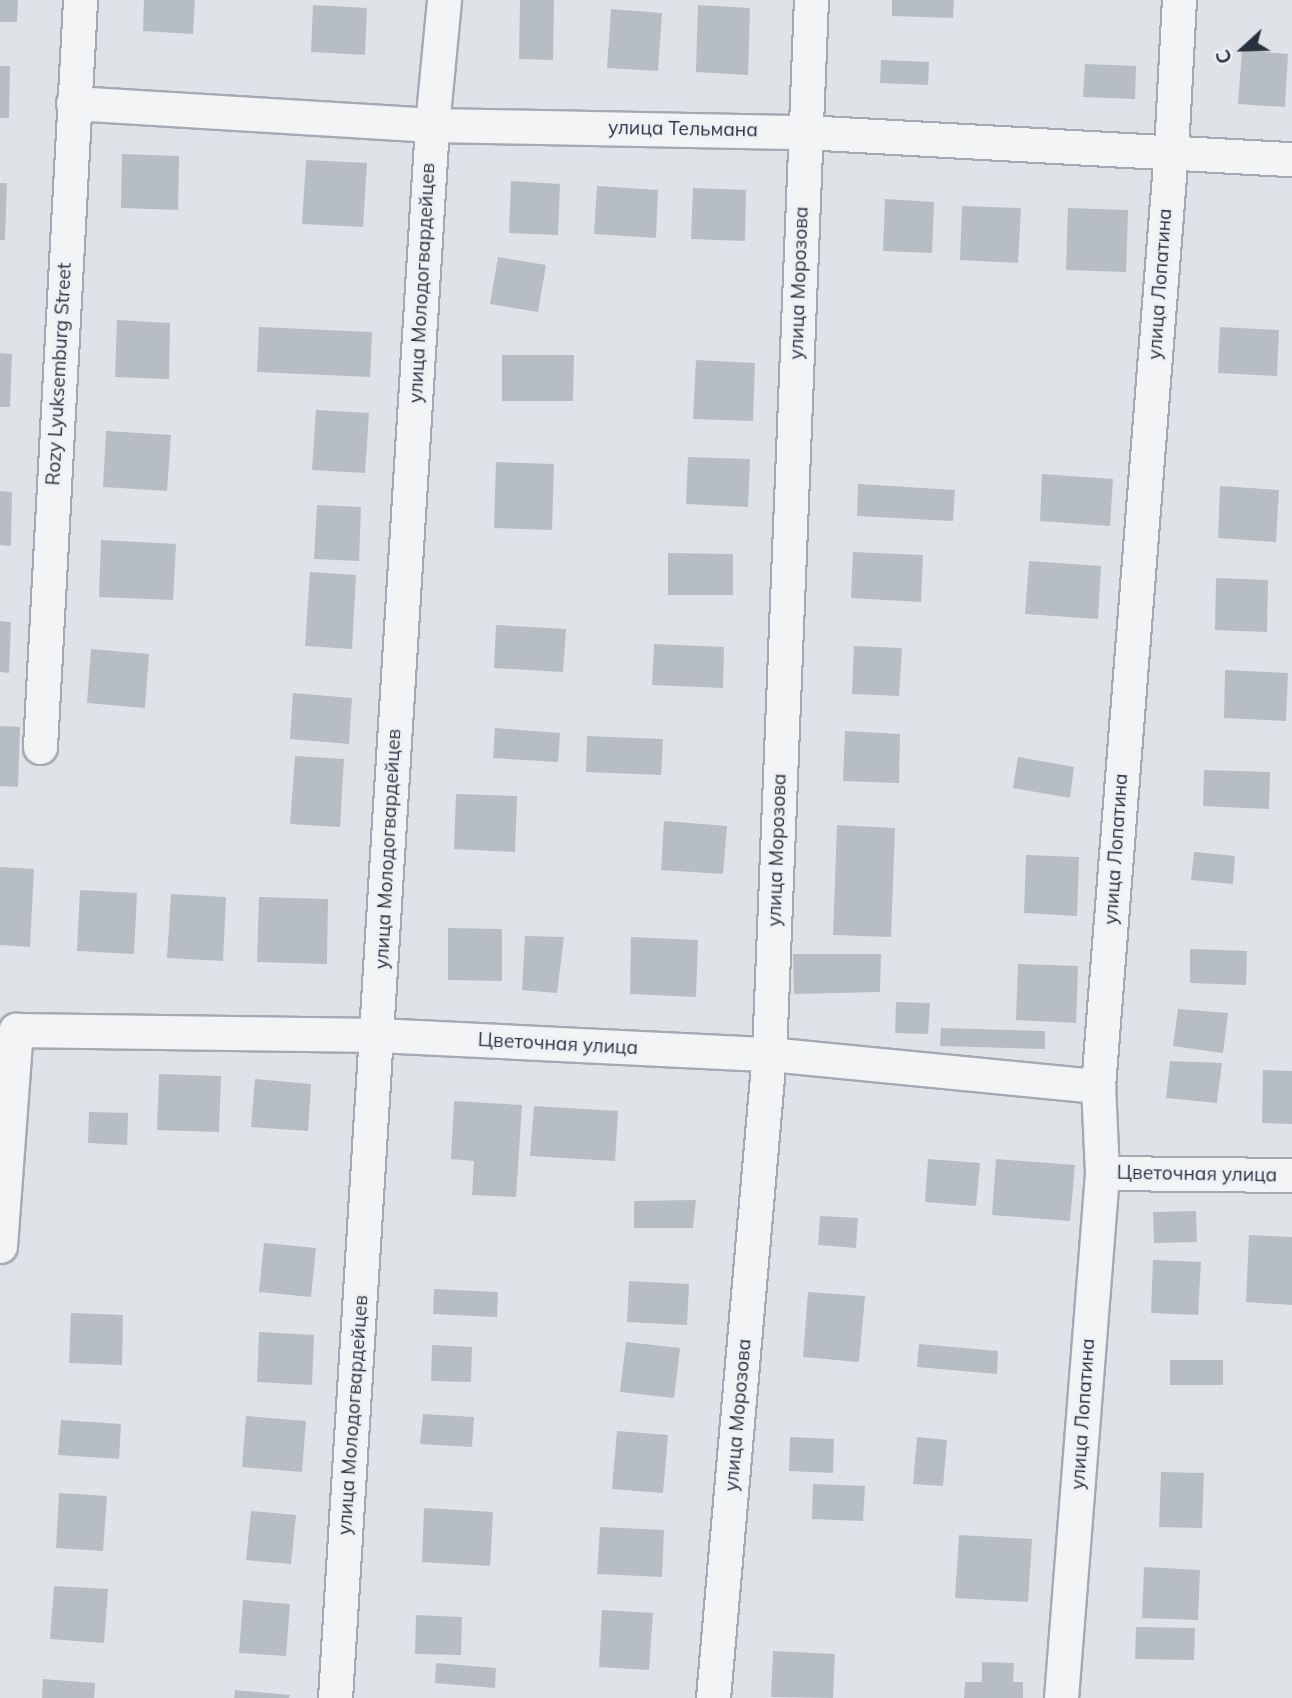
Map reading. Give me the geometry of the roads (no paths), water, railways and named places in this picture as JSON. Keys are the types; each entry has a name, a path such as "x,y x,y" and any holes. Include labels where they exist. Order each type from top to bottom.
{"street":[{"name":"Rozy Lyuksemburg Street","path":"40,747 80,0"},
{"name":"улица Молодогвардейцев","path":"335,1698 432,125 444,0"},
{"name":"улица Морозова","path":"713,1698 769,1054 811,0"},
{"name":"улица Лопатина","path":"1061,1698 1102,1173 1098,1086 1171,151 1180,0"},
{"name":"улица Тельмана","path":"73,103 432,125 804,132 1292,159"},
{"name":"Цветочная улица","path":"0,1246 16,1030 377,1035 769,1054 1098,1086"},
{"name":"Цветочная улица","path":"1102,1173 1292,1175"}]}
